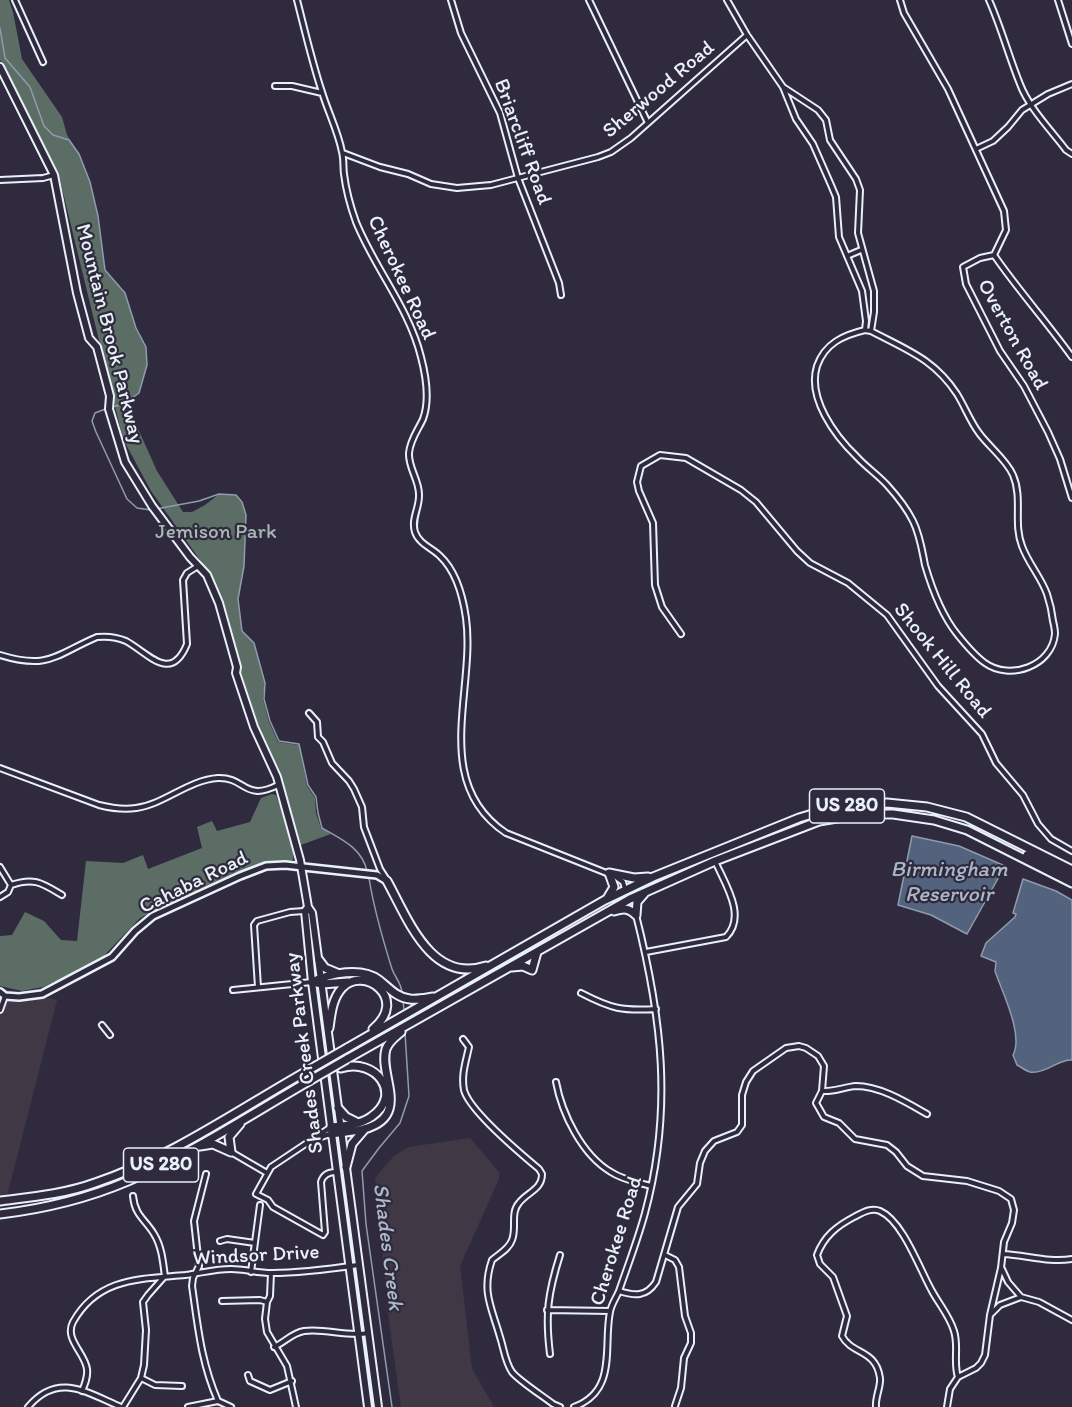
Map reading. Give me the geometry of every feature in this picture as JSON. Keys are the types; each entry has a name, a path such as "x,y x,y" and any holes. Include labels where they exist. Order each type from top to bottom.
{"highway":[{"name":"US 280","path":"0,1201 73,1190 132,1169 605,900 653,877 817,812 858,804 887,803 927,807 966,818 1072,870"},
{"name":"US 280","path":"0,1214 49,1206 91,1195 133,1179 261,1109 275,1106 347,1059 595,918 647,891 715,861 819,821 861,814 912,816 934,820 967,830 1072,883"},
{"path":"967,830 1011,847 1072,877"},
{"path":"609,873 634,878 653,877"},
{"path":"605,900 614,887 609,873"},
{"path":"387,881 415,933 427,950 438,959 466,969 480,968 497,962"},
{"path":"552,943 620,900 625,891"},
{"path":"636,915 637,902 647,891"},
{"path":"595,918 625,909 636,915"},
{"path":"510,967 523,966 532,970 537,952"},
{"path":"319,960 325,968 340,974"},
{"path":"321,981 340,974 358,972 369,974 399,996 410,999 436,997"},
{"path":"312,982 364,980 381,990 387,1001 386,1013 383,1020 361,1040"},
{"path":"328,1028 337,995 343,986 352,981"},
{"path":"346,1167 352,1144 364,1129 381,1120 391,1102 387,1088 385,1052 389,1042 415,1020"},
{"path":"309,1084 341,1068 354,1065 374,1071 381,1079 387,1088 380,1109 371,1118 341,1130"},
{"path":"338,1108 346,1118 358,1123"},
{"path":"231,1152 229,1137 249,1116"},
{"path":"331,1131 364,1129"},
{"path":"192,1148 213,1144 231,1152"}],"main road":[{"name":"Mountain Brook Parkway","path":"0,67 54,175 80,304 89,338 97,347 110,394 109,409 125,462 152,506 190,557 207,575 219,603 237,667 236,673 254,727 278,785 302,867"},
{"name":"Shades Creek Parkway","path":"302,867 312,982 368,1407"},
{"name":"Shades Creek Parkway","path":"306,909 312,913 319,960 378,1407"}],"street":[{"path":"15,0 43,62"},
{"name":"Cherokee Road","path":"297,0 322,93 342,153 345,183 356,221 366,244 404,310 421,357 426,385 426,402 423,418 409,451 409,460 419,496 414,529 420,541 440,556 452,570 466,616 469,649 460,720 460,747 471,791 492,824 506,833 620,878 625,891"},
{"name":"Briarcliff Road","path":"451,0 461,33 500,113 518,177 559,283 561,295"},
{"path":"589,0 648,123"},
{"path":"727,0 783,87 796,119 813,144 836,197 840,237 862,291 865,330"},
{"path":"900,0 904,13 948,89 999,200 1006,220 1004,236 993,255"},
{"path":"989,0 999,22 1014,70 1031,104 1066,150 1072,154"},
{"path":"1058,0 1072,44"},
{"name":"Sherwood Road","path":"342,153 444,187 474,187 607,154 631,138 747,34"},
{"path":"976,149 993,141 1022,110 1048,94 1072,84"},
{"path":"275,86 292,86 322,93"},
{"path":"783,87 818,110 826,120 830,140 856,179 860,190 858,233 874,291 871,331"},
{"path":"0,180 43,178 54,175"},
{"path":"847,256 861,250"},
{"name":"Overton Road","path":"1072,357 1056,334 1017,289 993,255 980,258 963,267 966,284 1000,351 1024,386 1048,432 1060,459 1072,498"},
{"path":"865,330 929,362 944,376 958,395 975,428 1005,462 1012,475 1019,499 1019,539 1047,592 1055,633 1052,647 1045,657 1034,665 1013,670 986,664 956,633 938,604 919,537 903,504 886,483 844,444 834,431 821,406 815,384 820,358 838,339 865,330"},
{"name":"Shook Hill Road","path":"681,634 658,599 653,561 653,523 637,482 641,466 660,455 686,458 741,490 756,502 796,551 810,563 848,583 887,615 934,681 982,734 996,764 1023,795 1038,824 1051,839 1072,851"},
{"path":"0,655 34,662 48,660 105,636 124,640 156,662 165,664 174,662 183,654 187,644 183,580 187,573 199,565"},
{"path":"309,712 317,722 318,737 323,742 332,763 354,789 362,807 364,827 387,881"},
{"path":"0,768 99,805 115,808 136,808 195,783 218,778 229,780 257,792 278,785"},
{"path":"646,952 726,937 733,930 736,910 715,861"},
{"path":"285,865 299,874 304,882"},
{"name":"Cahaba Road","path":"3,994 31,997 42,994 112,957 135,931 153,916 266,866 285,865 377,875 387,881"},
{"path":"0,867 11,885"},
{"path":"0,897 8,892 11,885 24,880 32,880 45,885 62,896"},
{"path":"258,987 254,925 257,921 306,909"},
{"name":"Cherokee Road","path":"577,1406 594,1394 602,1381 607,1365 610,1311 637,1239 651,1186 663,1106 663,1065 656,1009 646,952 636,915"},
{"path":"233,990 312,982"},
{"path":"581,993 615,1009 631,1011 656,1009"},
{"path":"0,1010 3,994"},
{"path":"102,1025 110,1035"},
{"path":"463,1039 469,1047 464,1071 464,1092 506,1142 542,1174 539,1186 519,1202 514,1211 513,1238 509,1247 492,1260 489,1270 489,1304 505,1358 513,1372 560,1407"},
{"path":"618,1291 632,1295 644,1294 651,1290 665,1255 678,1207 697,1184 700,1162 705,1151 714,1141 737,1132 742,1125 742,1095 746,1082 753,1071 786,1048 799,1046 818,1056 824,1066 822,1091 816,1102 817,1108 824,1117 839,1123 855,1139 887,1145 907,1166 923,1176 967,1181 999,1191 1011,1199 1014,1210 1012,1223 1004,1242 1002,1268 990,1316 985,1355 976,1368 958,1377 950,1389 946,1407"},
{"path":"556,1082 572,1125 582,1143 599,1164 617,1176 651,1186"},
{"path":"822,1091 854,1086 868,1087 927,1114"},
{"path":"331,1131 306,1143 272,1167 256,1194 268,1200 273,1207 323,1235 325,1232 322,1177 330,1172 336,1172"},
{"path":"231,1152 268,1173"},
{"path":"206,1174 194,1221 199,1266 192,1286 207,1376 218,1401"},
{"path":"82,1391 87,1379 87,1368 84,1358 73,1342 72,1324 103,1290 125,1281 165,1277 161,1249 153,1232 137,1214 133,1196"},
{"path":"250,1272 260,1205"},
{"path":"876,1407 880,1380 875,1365 868,1354 847,1344 842,1336 847,1316 833,1277 820,1264 817,1256 827,1236 837,1226 861,1213 873,1209 887,1215 899,1229 920,1264 955,1333 955,1368 958,1377"},
{"path":"220,1241 227,1239 255,1244"},
{"path":"1002,1254 1023,1255 1055,1262 1072,1259"},
{"path":"550,1354 549,1291 560,1255"},
{"path":"665,1255 675,1260 679,1267 685,1316 691,1333 691,1343 684,1358 681,1388 675,1406"},
{"path":"348,1266 359,1265"},
{"name":"Windsor Drive","path":"122,1407 141,1378 144,1365 146,1330 143,1302 165,1277 212,1270 233,1269 271,1273 348,1266"},
{"path":"1002,1268 1008,1282 1021,1297 1040,1302 1072,1320"},
{"path":"271,1273 270,1296 265,1319 267,1332 287,1366 296,1407"},
{"path":"990,1316 1000,1305 1021,1297"},
{"path":"222,1301 260,1300 267,1302"},
{"path":"548,1311 610,1311"},
{"path":"274,1347 290,1336 305,1331 358,1335 369,1333"},
{"path":"248,1376 250,1381 270,1390 292,1381"},
{"path":"141,1378 155,1385 182,1386"},
{"path":"28,1407 46,1391 60,1387 71,1387 122,1407"},
{"path":"188,1407 218,1401 231,1407"}],"shaded area":[{"path":"0,988 57,1000 7,1196 0,1196"},
{"path":"470,1138 499,1172 499,1179 460,1266 472,1369 493,1407 401,1407 389,1321 375,1178 394,1156 409,1147"}],"green space":[{"name":"Jemison Park","path":"0,0 9,0 22,59 62,117 67,135 80,155 90,182 98,216 105,270 125,293 136,328 146,347 147,365 139,393 126,402 157,471 183,512 192,512 219,494 236,495 242,502 246,515 244,566 238,599 242,631 254,643 265,683 263,699 269,722 278,742 299,745 307,786 315,798 316,813 321,828 331,834 298,846 293,819 255,723 220,603 205,567 151,491 123,439 58,172 0,60"},
{"path":"276,795 288,828 293,845 293,860 255,865 140,918 99,961 43,987 22,991 0,986 0,936 12,935 25,912 44,921 61,940 77,941 86,861 123,863 143,855 148,869 202,848 197,827 212,821 217,831 250,822 261,798"}],"water":[{"name":"Birmingham Reservoir","path":"912,836 959,846 1005,866 967,934 931,915 898,905"},
{"path":"1023,879 1056,891 1072,900 1072,1060 1036,1072 1028,1071 1017,1065 1013,1055 1016,1047 1014,1025 995,971 996,962 981,956 986,943 1015,917 1016,914 1013,913"}],"waterway":[{"name":"Shades Creek","path":"0,28 5,58 30,87 44,126 53,135 69,140 79,154 90,182 98,216 105,270 125,293 136,328 146,347 147,365 139,393 124,404 112,407"},
{"name":"Shades Creek","path":"108,408 95,413 92,421 96,432 127,499 137,508 151,510"},
{"name":"Shades Creek","path":"156,509 199,501 219,494 236,495 242,502 246,515 244,566 238,599 242,631 254,643 265,683 264,699 270,721 279,741 299,744 308,785 316,797 322,828 356,850 367,871"},
{"name":"Shades Creek","path":"369,878 382,935 402,994"},
{"name":"Shades Creek","path":"403,1001 404,1010"},
{"name":"Shades Creek","path":"392,1407 366,1224 362,1171 400,1123 409,1096 405,1033"}]}
